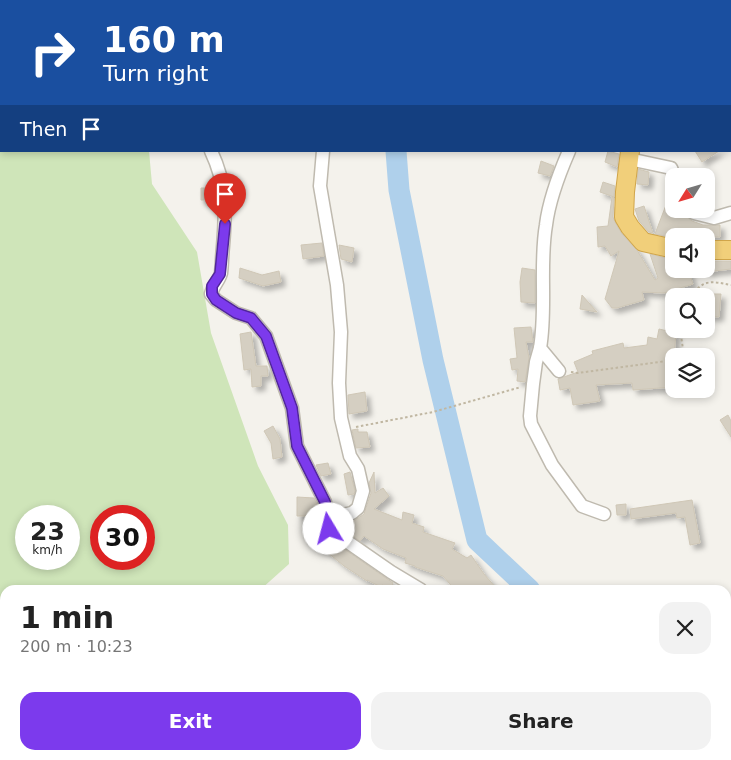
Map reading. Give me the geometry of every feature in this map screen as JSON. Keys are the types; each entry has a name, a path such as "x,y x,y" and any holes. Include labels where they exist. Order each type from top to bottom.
{"highway":[{"path":"629,155 624,216 643,242 665,248"},
{"path":"715,250 731,250"}],"street":[{"path":"211,152 220,170 224,189 225,224 220,274 212,286 212,294 216,300 236,313 251,318 266,336 292,408 297,446 304,456 325,502 329,529 413,585"},
{"path":"323,152 320,186 337,285 341,332 339,383 341,418 350,456 358,470 362,492 358,508 352,513 327,518"},
{"path":"569,152 554,194 546,225 540,348 532,384 530,416 531,424 552,465 582,506 604,514"},
{"path":"629,155 671,168"},
{"path":"715,218 731,213"},
{"path":"540,348 559,371"}],"path":[{"path":"698,288 709,281 731,285"},
{"path":"559,371 578,373 665,361"},
{"path":"352,428 434,412 524,387"}],"green space":[{"path":"0,152 149,152 152,184 197,252 211,333 258,466 288,525 289,564 266,585 0,585"}],"building":[{"path":"608,152 619,154 617,167 605,162"},
{"path":"696,152 717,152 702,162"},
{"path":"541,161 554,166 550,176 538,173"},
{"path":"638,169 649,172 648,185 637,184"},
{"path":"603,182 615,186 614,197 600,192"},
{"path":"201,188 215,188 216,200 201,200"},
{"path":"612,197 614,198 613,217 615,222 622,234 637,250 655,280 658,278 650,254 665,258 665,278 691,278 693,284 680,288 665,288 664,293 642,292 644,300 612,308 605,299 619,251 611,256 605,246 598,247 597,227 608,226"},
{"path":"644,206 653,233 649,232 639,221 635,209"},
{"path":"665,208 665,218 688,218 703,225 720,225 720,237 715,237 715,228 665,228 665,236 655,234"},
{"path":"322,243 324,256 303,259 301,245"},
{"path":"339,245 354,248 352,262 341,259"},
{"path":"715,261 731,261 731,269 715,271"},
{"path":"240,268 262,275 279,271 281,282 263,286 239,278"},
{"path":"522,268 535,270 535,303 521,302 520,282"},
{"path":"715,294 721,294 719,317 715,317"},
{"path":"582,295 597,312 580,309"},
{"path":"531,327 533,342 526,342 529,358 525,382 517,381 518,369 512,370 510,359 517,358 514,328"},
{"path":"659,329 665,330 665,338 676,338 675,348 665,348 665,388 633,390 632,383 596,385 600,401 573,405 570,388 560,390 558,379 578,372 574,362 593,354 592,351 623,343 624,348 647,345 648,337 657,339"},
{"path":"251,332 256,366 267,366 268,376 261,376 261,386 252,387 251,369 244,370 240,334"},
{"path":"365,392 367,411 349,414 348,395"},
{"path":"728,415 731,421 731,437 720,420"},
{"path":"273,426 280,439 282,457 273,459 271,443 264,431"},
{"path":"358,429 358,432 367,432 370,447 356,448 352,430"},
{"path":"328,463 331,474 321,476 316,465"},
{"path":"350,472 355,491 354,494 348,495 344,474"},
{"path":"374,472 375,493 383,488 389,496 374,509 402,520 403,512 414,515 412,523 424,527 423,532 455,543 452,549 467,558 471,555 494,585 451,585 443,576 405,563 406,558 383,549 364,536 360,541 338,526 339,524 354,521 364,514 371,493 369,483"},
{"path":"297,497 314,498 317,504 316,516 297,516"},
{"path":"692,500 700,543 690,545 685,517 677,518 676,513 631,519 630,509"},
{"path":"626,504 626,515 617,515 616,505"},
{"path":"319,518 319,529 324,535 393,583 392,585 377,585 367,581 344,566 322,548 321,550 304,536"}],"waterway":[{"path":"396,152 399,190 433,360 477,540 525,585"}],"route":[{"path":"225,224 220,274 212,286 212,294 216,300 236,313 251,318 266,336 292,408 297,446 304,456 325,502 329,529"}]}
